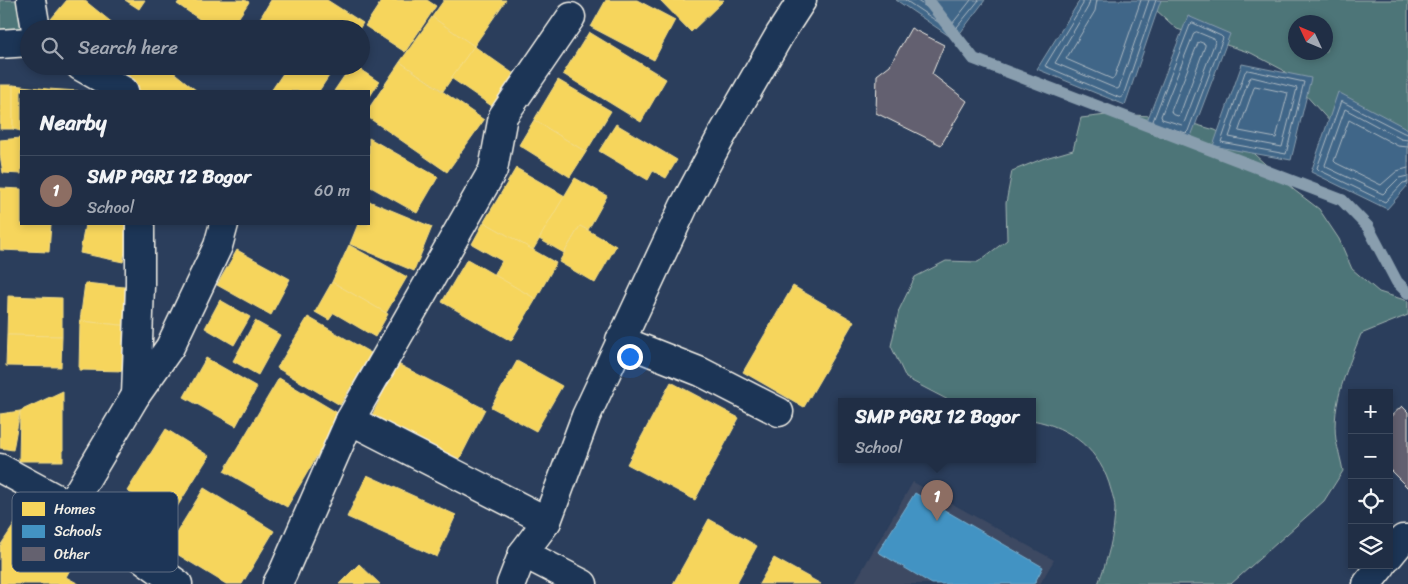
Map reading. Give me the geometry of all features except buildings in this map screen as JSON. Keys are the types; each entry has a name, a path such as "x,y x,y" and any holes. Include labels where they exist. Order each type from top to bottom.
{"street":[{"path":"31,0 34,20"},
{"path":"512,584 523,553 547,521 586,416 684,206 722,135 780,34 802,0"},
{"path":"277,584 350,420 493,170 503,116 571,17"},
{"path":"0,44 20,43"},
{"path":"96,75 122,90"},
{"path":"136,395 140,225"},
{"path":"78,492 136,395 170,347 218,246 224,225"},
{"path":"620,340 701,372 779,412"},
{"path":"350,420 547,521"},
{"path":"0,468 44,492"},
{"path":"1393,551 1403,539 1408,539"},
{"path":"523,553 583,584"},
{"path":"1367,584 1379,569"},
{"path":"161,572 178,584"}],"shaded area":[{"path":"913,482 1054,560 1040,584 854,584"}],"green space":[{"path":"0,0 33,0 25,20 20,20 19,34 0,33"},
{"path":"1145,0 1408,0 1408,163 1332,124 1283,70 1251,53 1177,29"},
{"path":"1115,114 1151,116 1183,121 1215,130 1245,146 1294,190 1319,209 1339,239 1352,269 1379,292 1408,301 1408,315 1361,334 1351,359 1338,399 1335,426 1343,471 1324,501 1231,584 1098,584 1110,547 1115,507 1106,476 1092,453 1082,443 1059,428 1036,421 1036,398 944,398 906,378 891,346 899,310 915,277 946,261 978,262 1007,240 1006,203 1012,171 1042,159 1073,150 1081,118"}],"water":[{"path":"896,0 985,0 955,40"},
{"path":"1080,0 1161,0 1125,105 1037,69"},
{"path":"1188,16 1230,34 1190,139 1145,126"},
{"path":"1242,64 1311,78 1291,160 1213,146"},
{"path":"1338,92 1408,129 1408,185 1387,209 1311,172"}],"waterway":[{"path":"928,0 974,59 1342,200 1368,227 1397,282 1408,293"}],"place":[{"name":"SMP PGRI 12 Bogor","path":"937,521"}]}
